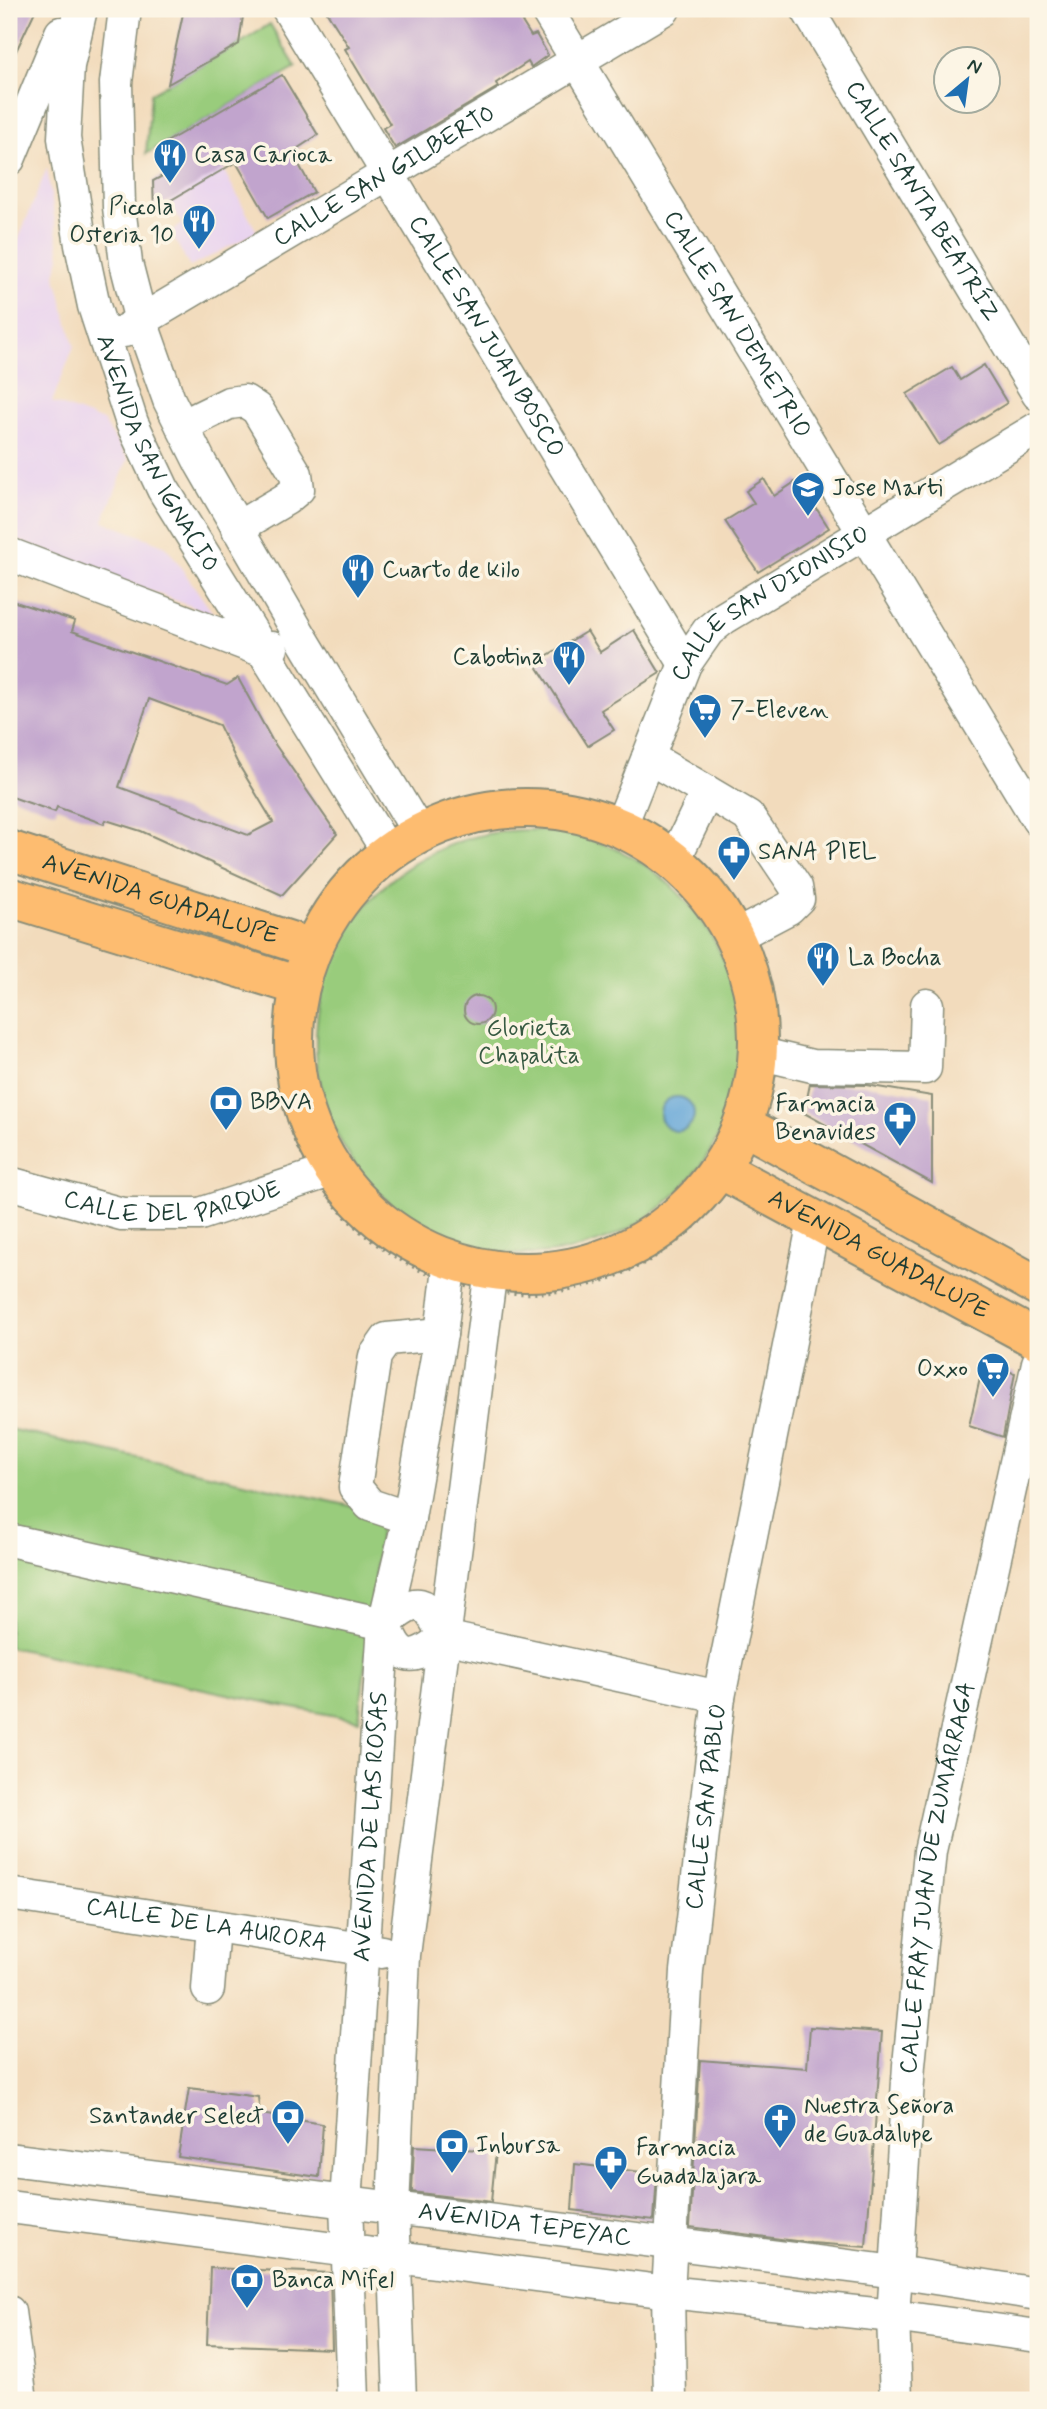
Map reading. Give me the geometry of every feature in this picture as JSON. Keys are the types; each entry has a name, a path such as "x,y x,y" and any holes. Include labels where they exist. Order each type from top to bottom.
{"main road":[{"path":"519,808 553,810 620,828 648,843 697,884 734,937 757,1013 758,1052 753,1089 743,1125 720,1169 692,1203 659,1231 620,1253 579,1266 535,1272 491,1269 450,1259 416,1244 385,1224 357,1199 333,1170 311,1127 297,1082 293,1033 293,984 306,946 357,879 403,843 462,817 484,811 519,808"},
{"name":"AVENIDA GUADALUPE","path":"9,850 306,946"},
{"name":"AVENIDA GUADALUPE","path":"9,897 293,984"},
{"name":"AVENIDA GUADALUPE","path":"743,1125 1038,1286"},
{"name":"AVENIDA GUADALUPE","path":"720,1169 1038,1340"}],"street":[{"path":"9,159 16,116 72,9"},
{"name":"AVENIDA SAN IGNACIO","path":"81,9 68,66 64,138 94,306 132,423 163,489 266,652 403,843"},
{"name":"AVENIDA SAN IGNACIO","path":"125,9 116,83 120,207 126,263 141,321 169,400 182,426 237,528 298,632 403,843"},
{"name":"CALLE SAN JUAN BOSCO","path":"288,9 684,664"},
{"name":"CALLE SAN DEMETRIO","path":"546,9 1038,820"},
{"name":"CALLE SAN GILBERTO","path":"105,343 664,9"},
{"name":"CALLE SANTA BEATRÍZ","path":"807,9 1038,394"},
{"path":"16,116 64,138"},
{"path":"182,426 229,403 245,401 257,409 296,474 298,489 237,528"},
{"name":"CALLE SAN DIONISIO","path":"620,828 684,664 708,631 724,618 1038,428"},
{"path":"9,554 266,652 298,632"},
{"path":"648,757 748,816 796,887 798,899 789,908 734,937"},
{"path":"673,862 707,792"},
{"path":"758,1052 813,1066 925,1068 927,1005"},
{"name":"CALLE DEL PARQUE","path":"9,1183 122,1214 201,1214 333,1170"},
{"name":"CALLE SAN PABLO","path":"670,2400 668,2292 687,1971 719,1696 814,1221"},
{"name":"AVENIDA DE LAS ROSAS","path":"354,2400 346,2203 384,1624 409,1518 441,1334 450,1259"},
{"name":"AVENIDA DE LAS ROSAS","path":"400,2400 393,2209 404,1955 491,1269"},
{"path":"409,1518 370,1505 355,1487 374,1356 387,1339 441,1334"},
{"name":"CALLE FRAY JUAN DE ZUMÁRRAGA","path":"896,2400 893,2316 895,2272 909,2065 930,1852 1038,1363"},
{"path":"9,1540 384,1624 393,1643 409,1654 427,1651 444,1637 719,1696"},
{"name":"CALLE DE LA AURORA","path":"9,1894 404,1955"},
{"path":"208,1989 213,1926"},
{"name":"AVENIDA TEPEYAC","path":"9,2159 895,2272 1038,2294"},
{"name":"AVENIDA TEPEYAC","path":"9,2207 668,2292 893,2316 1038,2336"},
{"path":"9,2312 21,2400"}],"path":[{"path":"529,798 596,808 644,827 687,855 728,901 756,941 766,976 776,1038 774,1073 764,1112 744,1160 727,1188 708,1210 676,1239 629,1269 581,1286 468,1289 436,1279 351,1228 318,1194 284,1117 272,1068 293,984 306,946 305,931 329,894 370,850 429,816 460,804 529,798"}],"shaded area":[{"path":"47,168 60,257 55,274 74,346 52,402 103,421 128,459 103,521 166,546 214,615 9,537 9,263"},
{"path":"223,169 257,232 190,267 171,233 182,224 169,201"}],"green space":[{"path":"270,24 296,67 146,154 151,93"},
{"name":"Glorieta Chapalita","path":"528,830 569,834 609,846 646,865 678,892 705,924 724,961 736,1001 740,1042 736,1083 724,1123 705,1160 678,1192 646,1219 609,1238 569,1250 528,1254 487,1250 447,1238 410,1219 378,1192 351,1160 332,1123 320,1083 316,1042 320,1001 332,961 351,924 378,892 410,865 447,846 487,834"},
{"path":"9,1429 382,1513 359,1720 9,1647"}],"water":[{"path":"677,1097 689,1102 694,1114 689,1126 677,1131 665,1126 660,1114 665,1102"}],"building":[{"path":"9,9 36,9 9,66"},
{"path":"184,9 244,9 239,44 168,84"},
{"path":"325,9 514,9 531,36 536,34 548,55 531,67 528,62 496,83 498,87 395,148 383,128 390,124 345,49 349,47"},
{"path":"282,75 318,135 292,152 314,192 268,218 236,162 154,210 153,181 177,168 163,144"},
{"path":"984,365 1007,403 939,445 907,394 952,367 960,380"},
{"path":"764,479 774,496 798,480 829,528 758,572 725,521 754,503 746,491"},
{"path":"9,600 75,621 72,631 227,685 238,678 272,740 337,834 282,895 141,831 106,820 104,824 57,807 55,812 9,796","holes":["149,699 219,725 237,762 273,822 248,835 119,787"]},
{"path":"634,630 660,673 601,710 614,730 588,746 535,663 587,631 600,652"},
{"path":"478,996 488,1000 492,1010 488,1020 478,1024 468,1020 464,1010 468,1000"},
{"name":"Farmacia Benavides","path":"810,1084 866,1085 932,1096 932,1183 804,1113"},
{"name":"Oxxo","path":"984,1361 1000,1370 1015,1373 1003,1437 969,1426"},
{"name":"Nuestra Señora de Guadalupe","path":"810,2027 882,2032 866,2247 811,2243 690,2227 700,2060 807,2068"},
{"path":"189,2088 258,2097 260,2114 323,2124 319,2177 178,2157"},
{"name":"Inbursa","path":"414,2146 496,2151 491,2202 412,2192"},
{"name":"Farmacia Guadalajara","path":"575,2164 657,2174 654,2220 572,2210"},
{"path":"210,2268 330,2273 332,2349 207,2344"}],"place":[{"name":"Casa Carioca","path":"170,185"},
{"name":"Piccola Osteria 10","path":"199,251"},
{"name":"Jose Marti","path":"808,518"},
{"name":"Cuarto de kilo","path":"358,600"},
{"name":"Cabotina","path":"569,687"},
{"name":"7-Eleven","path":"705,740"},
{"name":"SANA PIEL","path":"734,882"},
{"name":"La Bocha","path":"823,988"},
{"name":"BBVA","path":"226,1132"},
{"name":"Farmacia Benavides","path":"900,1148"},
{"name":"Oxxo","path":"993,1399"},
{"name":"Santander Select","path":"288,2146"},
{"name":"Nuestra Señora de Guadalupe","path":"780,2150"},
{"name":"Inbursa","path":"452,2175"},
{"name":"Farmacia Guadalajara","path":"611,2192"},
{"name":"Banca Mifel","path":"247,2310"}]}
